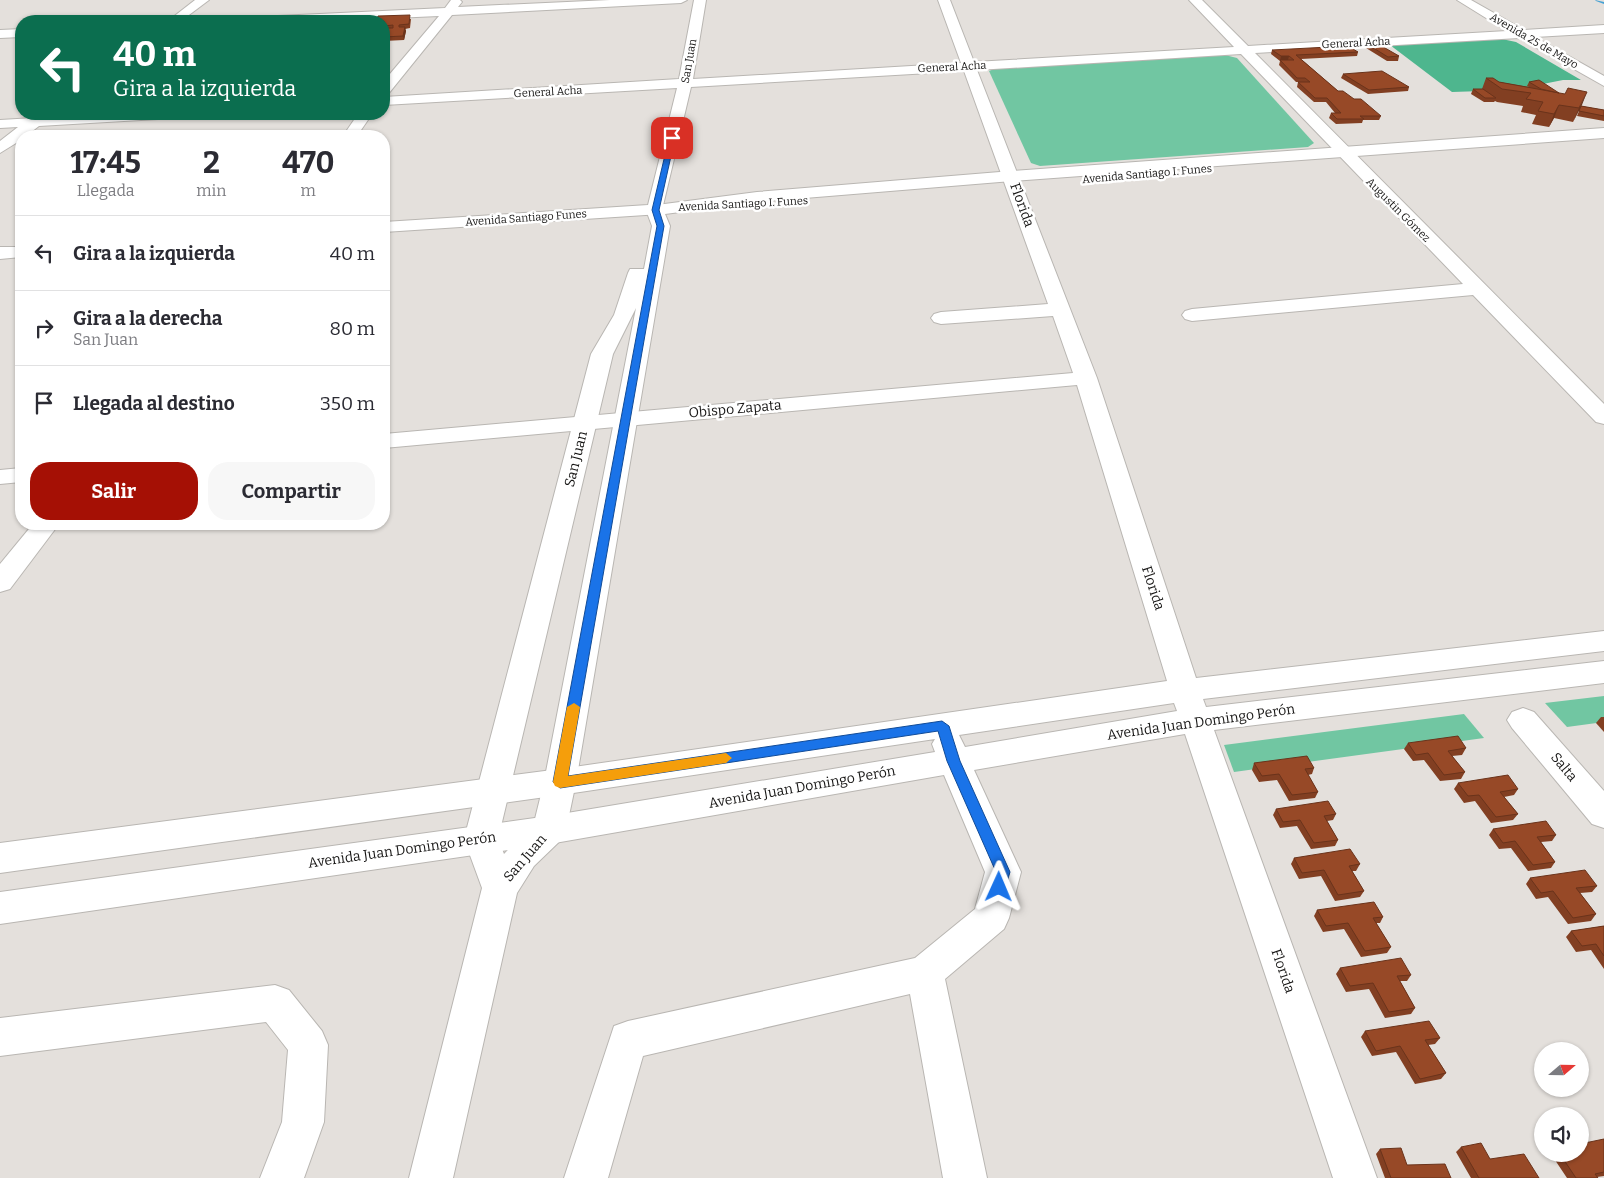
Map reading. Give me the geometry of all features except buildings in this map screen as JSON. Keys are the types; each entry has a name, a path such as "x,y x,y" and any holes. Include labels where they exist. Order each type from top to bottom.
{"street":[{"path":"182,15 203,0"},
{"path":"390,83 457,0"},
{"path":"372,15 681,0"},
{"name":"San Juan","path":"431,1178 500,888 522,856 550,830 661,226 662,209 700,0"},
{"name":"Florida","path":"944,0 1086,378 1190,705 1356,1178"},
{"name":"Augustin Gómez","path":"1195,0 1476,289 1604,417"},
{"name":"Avenida 25 de Mayo","path":"1464,0 1604,82"},
{"name":"General Acha","path":"390,101 1604,29"},
{"path":"0,34 15,33"},
{"path":"1581,68 1604,67"},
{"path":"0,124 27,120"},
{"path":"25,130 38,120"},
{"name":"Avenida Santiago I. Funes","path":"662,209 718,206 1013,180 1604,133"},
{"path":"0,148 15,137"},
{"name":"Avenida Santiago I. Funes","path":"1345,155 1604,141"},
{"name":"San Juan","path":"500,888 481,839 492,791 602,354 624,315 662,209"},
{"name":"Avenida Santiago Funes","path":"390,227 662,209"},
{"path":"0,253 15,252"},
{"path":"1192,315 1476,289"},
{"path":"942,318 1061,309"},
{"name":"Obispo Zapata","path":"390,440 1086,378"},
{"path":"0,477 15,476"},
{"path":"0,583 41,530"},
{"name":"Avenida Juan Domingo Perón","path":"0,908 550,830 954,761 1190,705 1604,641"},
{"name":"Avenida Juan Domingo Perón","path":"0,858 560,782 942,726 1604,672"},
{"name":"Salta","path":"1523,720 1604,814"},
{"path":"586,1178 628,1040 925,974 991,918 1003,872 954,761 942,726"},
{"path":"925,974 965,1178"},
{"path":"0,1037 275,1003 308,1045 303,1122 282,1178"}],"green space":[{"path":"1497,38 1516,42 1581,80 1563,80 1513,90 1452,92 1390,45"},
{"path":"1225,55 1237,58 1314,143 1308,147 1040,166 1031,163 989,71 994,69"},
{"path":"1604,696 1604,722 1567,727 1545,703"},
{"path":"1464,714 1484,738 1234,772 1224,745"}],"waterway":[{"path":"1597,0 1604,3"}],"slow traffic":[{"path":"574,707 560,782 726,758"}],"route":[{"path":"672,138 655,210 661,226 560,782 942,726 954,761 1003,872 999,887"}]}
